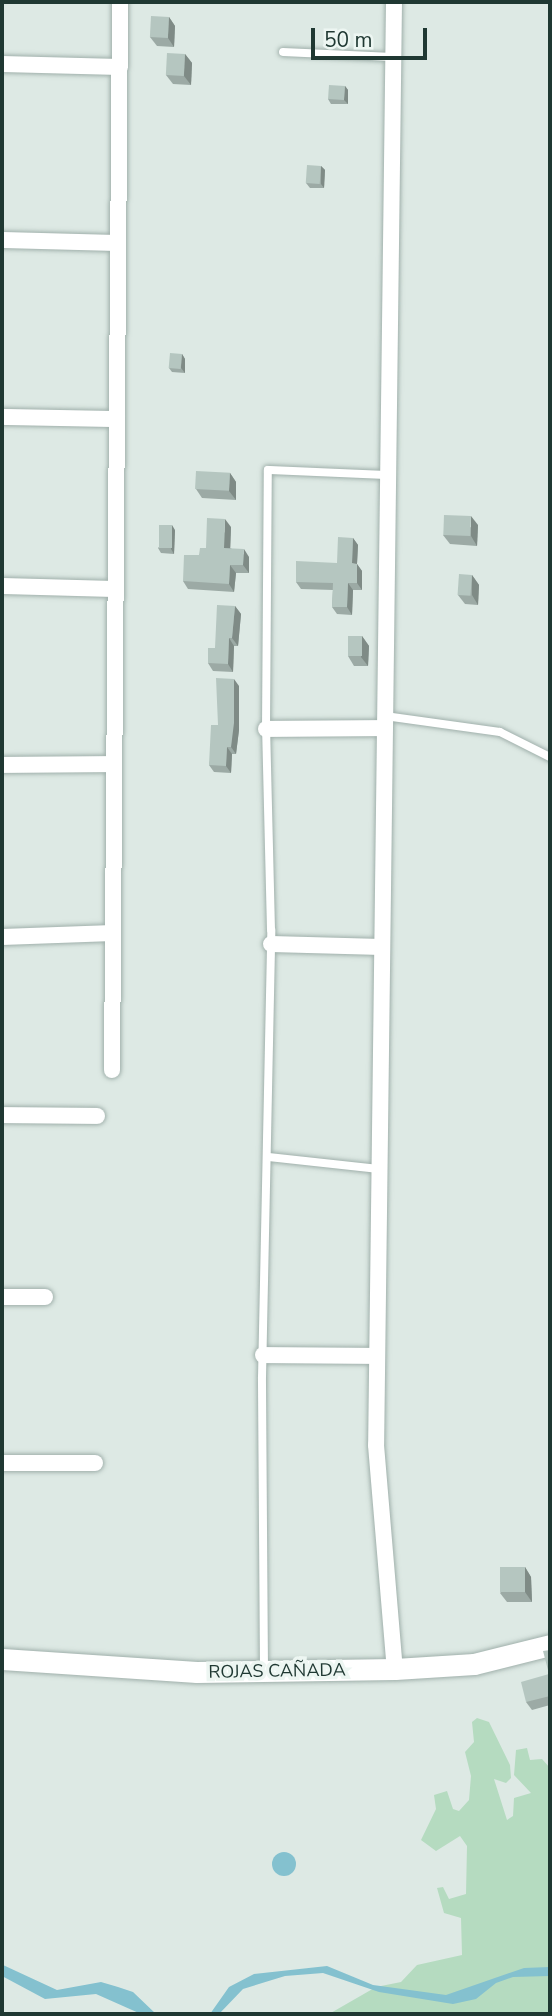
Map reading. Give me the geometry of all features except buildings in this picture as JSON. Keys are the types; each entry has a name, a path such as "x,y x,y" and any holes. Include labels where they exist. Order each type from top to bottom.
{"main road":[{"name":"ROJAS CAÑADA","path":"2,1659 197,1672 395,1669 474,1664 550,1645"}],"street":[{"path":"112,1070 120,2"},
{"path":"394,2 376,1445 395,1669"},
{"path":"2,64 120,67"},
{"path":"2,240 118,243"},
{"path":"2,417 117,419"},
{"path":"2,586 116,589"},
{"path":"266,729 385,722"},
{"path":"2,765 114,764"},
{"path":"2,937 113,933"},
{"path":"271,944 382,947"},
{"path":"2,1115 97,1116"},
{"path":"2,1297 45,1297"},
{"path":"263,1355 377,1356"},
{"path":"2,1463 95,1463"}],"lane":[{"path":"283,52 393,57"},
{"path":"264,1671 263,1355 271,944 266,729 268,470 388,475"},
{"path":"385,722 500,732 550,757"},
{"path":"268,1157 379,1169"}],"green space":[{"path":"477,1718 489,1722 510,1765 511,1778 506,1783 494,1779 507,1820 513,1816 514,1798 531,1793 514,1775 516,1750 527,1748 530,1760 542,1759 550,1768 550,2014 329,2014 376,1987 401,1982 417,1965 462,1955 461,1918 444,1913 437,1888 443,1887 449,1899 466,1894 467,1846 460,1836 436,1851 421,1840 436,1809 434,1795 447,1791 453,1809 459,1811 469,1800 471,1776 465,1752 474,1742 472,1722"}],"water":[{"path":"284,1852 295,1859 296,1864 289,1875 284,1876 273,1869 272,1864 279,1853"},
{"path":"3,1965 57,1990 101,1982 118,1987 133,1992 156,2014 141,2014 96,1994 45,1999 2,1976"},
{"path":"327,1966 373,1985 446,1995 524,1968 550,1967 550,1976 513,1977 496,1983 476,1999 453,2004 379,1992 323,1973 285,1976 243,1989 219,2014 210,2014 229,1987 254,1974"}]}
